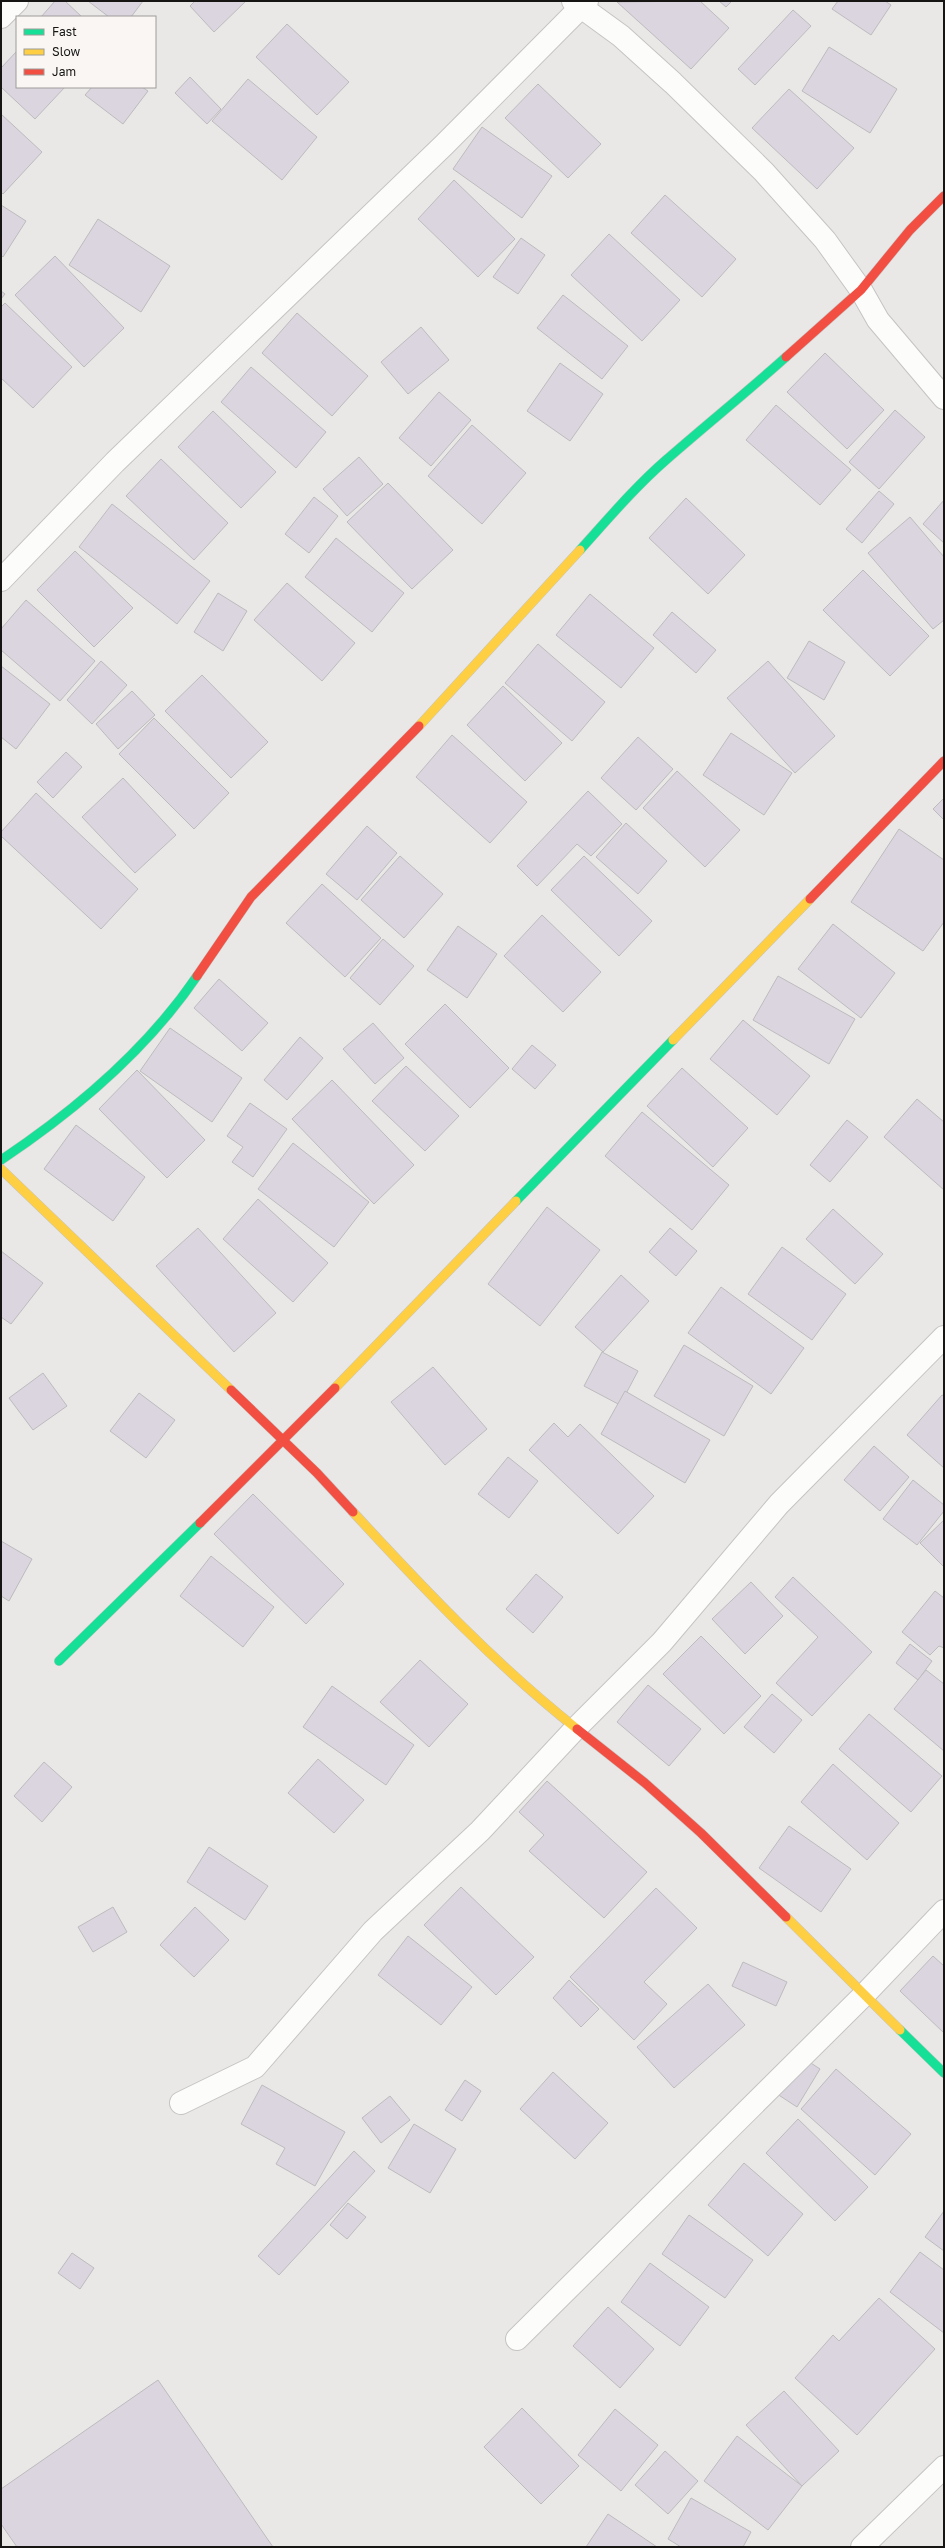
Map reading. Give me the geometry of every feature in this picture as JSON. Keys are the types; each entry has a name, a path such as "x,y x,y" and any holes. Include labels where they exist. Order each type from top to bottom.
{"street":[{"path":"1,17 17,1"},
{"path":"1,580 115,462 444,145 580,3 621,36 673,83 764,172 825,240 861,290 878,320 944,398"},
{"path":"1,1160 33,1139 107,1080 141,1046 189,988 251,897 428,717 625,500 666,460 732,406 861,290 910,230 944,196"},
{"path":"59,1661 284,1440 944,762"},
{"path":"1,1170 284,1440 317,1473 440,1606 534,1696 577,1727 605,1752 645,1783 701,1833 863,1996 944,2073"},
{"path":"181,2103 255,2067 373,1931 480,1831 577,1727 662,1642 779,1504 944,1337"},
{"path":"517,2339 863,1996 944,1911"},
{"path":"862,2547 944,2467"}],"building":[{"path":"55,1 65,1 81,16 42,16"},
{"path":"88,1 143,1 132,16 108,16"},
{"path":"195,1 246,1 214,32 190,6"},
{"path":"700,1 729,28 691,69 617,2"},
{"path":"719,1 732,1 726,7"},
{"path":"838,1 885,1 891,5 871,35 832,9"},
{"path":"793,10 811,26 755,85 738,69"},
{"path":"287,24 349,82 317,115 256,57"},
{"path":"829,47 897,89 870,133 802,91"},
{"path":"16,52 16,88 64,88 35,119 1,87 1,68"},
{"path":"190,77 221,109 207,124 175,93"},
{"path":"248,79 317,137 282,180 212,121"},
{"path":"538,84 601,144 568,178 505,118"},
{"path":"91,88 144,88 148,91 123,124 85,95"},
{"path":"789,89 854,148 817,189 752,128"},
{"path":"1,114 42,152 3,194 1,192"},
{"path":"482,127 552,176 522,218 453,169"},
{"path":"454,180 515,239 478,277 418,219"},
{"path":"665,195 736,259 702,297 631,233"},
{"path":"1,205 26,221 3,257 1,255"},
{"path":"98,219 170,266 141,312 69,265"},
{"path":"609,234 680,300 642,341 571,275"},
{"path":"521,238 545,255 518,294 493,277"},
{"path":"55,256 124,328 84,367 15,295"},
{"path":"1,291 5,294 1,299"},
{"path":"563,295 628,346 602,379 537,328"},
{"path":"5,303 72,367 33,408 1,378 1,307"},
{"path":"297,313 368,376 332,416 262,353"},
{"path":"421,327 449,360 408,394 381,362"},
{"path":"825,353 884,410 847,449 787,392"},
{"path":"560,363 603,394 570,441 527,411"},
{"path":"251,367 326,432 296,468 221,402"},
{"path":"439,392 471,420 431,466 399,438"},
{"path":"776,405 851,470 820,505 746,440"},
{"path":"895,410 925,437 879,489 849,462"},
{"path":"213,411 276,472 241,508 178,447"},
{"path":"472,425 526,473 482,524 428,476"},
{"path":"359,457 383,484 347,516 323,489"},
{"path":"161,459 228,523 194,560 126,496"},
{"path":"388,483 453,550 412,589 347,522"},
{"path":"879,491 894,504 862,543 846,529"},
{"path":"314,497 338,516 309,553 285,534"},
{"path":"686,498 745,555 708,594 649,538"},
{"path":"944,500 944,543 923,524"},
{"path":"112,504 210,581 177,624 79,547"},
{"path":"910,517 944,557 944,620 933,629 868,553"},
{"path":"336,538 404,593 372,632 305,577"},
{"path":"75,551 133,608 94,647 37,590"},
{"path":"863,570 929,636 890,676 823,610"},
{"path":"287,583 355,643 322,681 254,620"},
{"path":"218,593 247,611 223,651 194,632"},
{"path":"590,594 654,648 621,688 556,635"},
{"path":"26,600 95,661 60,701 1,650 1,629"},
{"path":"672,612 716,650 696,673 653,635"},
{"path":"809,641 845,662 824,700 787,678"},
{"path":"538,644 605,702 572,741 505,683"},
{"path":"101,661 127,685 92,724 67,700"},
{"path":"768,661 835,736 795,773 727,698"},
{"path":"1,666 50,704 16,749 1,737"},
{"path":"202,675 268,742 231,778 165,711"},
{"path":"503,686 562,743 525,781 467,725"},
{"path":"132,691 155,715 118,749 96,724"},
{"path":"154,718 229,793 194,829 119,754"},
{"path":"731,733 792,773 764,815 703,775"},
{"path":"452,735 527,802 490,843 416,777"},
{"path":"638,737 673,769 636,810 601,778"},
{"path":"66,752 82,767 53,798 37,782"},
{"path":"677,771 740,830 705,867 643,808"},
{"path":"123,778 176,835 135,873 82,817"},
{"path":"588,791 622,824 591,856 577,844 537,886 517,866"},
{"path":"36,793 138,889 101,929 1,836 1,832"},
{"path":"944,798 944,820 933,809"},
{"path":"626,823 667,861 638,894 596,857"},
{"path":"367,826 397,853 357,900 326,874"},
{"path":"899,829 944,860 944,922 923,951 851,902"},
{"path":"400,856 443,894 404,938 361,900"},
{"path":"584,856 652,921 619,956 551,890"},
{"path":"322,884 381,938 345,977 286,923"},
{"path":"542,915 601,972 563,1012 504,956"},
{"path":"833,924 895,973 861,1018 798,969"},
{"path":"458,926 497,954 467,998 427,970"},
{"path":"383,939 414,966 380,1005 350,978"},
{"path":"778,976 855,1019 829,1064 753,1020"},
{"path":"219,979 268,1023 242,1051 194,1008"},
{"path":"445,1004 509,1068 470,1108 405,1044"},
{"path":"743,1020 810,1076 777,1115 710,1059"},
{"path":"373,1023 404,1058 375,1084 343,1049"},
{"path":"170,1028 242,1078 212,1122 140,1071"},
{"path":"300,1037 323,1058 287,1100 264,1080"},
{"path":"532,1045 556,1065 535,1089 512,1069"},
{"path":"406,1066 459,1116 425,1151 372,1101"},
{"path":"682,1068 748,1128 713,1167 647,1106"},
{"path":"137,1070 205,1140 167,1178 99,1109"},
{"path":"332,1080 414,1165 374,1204 292,1119"},
{"path":"917,1099 944,1122 944,1190 884,1137"},
{"path":"250,1103 287,1129 253,1177 232,1162 243,1147 227,1136"},
{"path":"642,1112 729,1185 692,1230 605,1156"},
{"path":"847,1120 868,1137 830,1182 810,1165"},
{"path":"76,1125 145,1177 113,1221 44,1169"},
{"path":"293,1143 369,1202 334,1247 258,1189"},
{"path":"258,1199 328,1263 293,1302 223,1239"},
{"path":"547,1207 600,1250 540,1326 488,1284"},
{"path":"833,1209 883,1254 855,1284 806,1239"},
{"path":"198,1228 276,1313 234,1352 156,1266"},
{"path":"670,1228 697,1251 676,1276 649,1252"},
{"path":"782,1247 846,1294 812,1340 748,1294"},
{"path":"1,1251 43,1283 11,1324 1,1317"},
{"path":"621,1275 649,1301 603,1352 575,1327"},
{"path":"721,1287 804,1348 771,1394 688,1333"},
{"path":"684,1345 753,1386 724,1436 654,1396"},
{"path":"602,1352 638,1371 620,1405 584,1386"},
{"path":"433,1367 487,1429 445,1465 391,1402"},
{"path":"43,1373 67,1406 33,1430 9,1398"},
{"path":"625,1391 710,1440 685,1483 601,1434"},
{"path":"139,1393 175,1420 146,1458 110,1431"},
{"path":"942,1395 944,1396 944,1468 907,1435"},
{"path":"554,1423 568,1437 580,1424 654,1496 618,1534 529,1450"},
{"path":"874,1446 909,1477 880,1511 844,1480"},
{"path":"508,1457 538,1481 509,1518 478,1494"},
{"path":"913,1480 944,1505 944,1511 917,1545 883,1519"},
{"path":"253,1494 344,1584 306,1624 214,1534"},
{"path":"944,1520 944,1567 920,1543"},
{"path":"1,1541 32,1559 9,1601 1,1596"},
{"path":"211,1556 274,1607 243,1647 180,1596"},
{"path":"536,1574 563,1597 533,1633 506,1609"},
{"path":"793,1577 872,1652 812,1716 776,1683 818,1637 775,1597"},
{"path":"751,1582 783,1616 745,1654 712,1619"},
{"path":"935,1591 944,1598 944,1648 939,1646 930,1655 902,1632"},
{"path":"701,1636 761,1696 724,1734 663,1674"},
{"path":"910,1644 932,1661 918,1680 896,1663"},
{"path":"420,1660 468,1704 429,1747 380,1702"},
{"path":"926,1670 944,1684 944,1751 894,1709"},
{"path":"648,1685 701,1729 669,1766 617,1722"},
{"path":"332,1686 414,1745 386,1785 303,1727"},
{"path":"772,1694 802,1720 774,1753 744,1727"},
{"path":"869,1714 942,1776 911,1812 839,1749"},
{"path":"318,1759 364,1800 334,1833 288,1793"},
{"path":"44,1762 72,1787 42,1822 14,1796"},
{"path":"833,1764 899,1823 867,1860 801,1802"},
{"path":"547,1781 647,1872 604,1918 529,1851 544,1835 519,1812"},
{"path":"789,1826 851,1869 821,1912 759,1868"},
{"path":"209,1847 268,1886 245,1920 187,1882"},
{"path":"461,1887 534,1957 496,1995 424,1925"},
{"path":"656,1888 697,1928 644,1982 667,2004 634,2040 570,1977"},
{"path":"113,1907 127,1932 93,1952 78,1927"},
{"path":"195,1907 229,1940 194,1977 160,1945"},
{"path":"408,1936 472,1987 441,2025 378,1975"},
{"path":"933,1956 944,1966 944,2033 900,1991"},
{"path":"743,1962 787,1982 776,2006 732,1986"},
{"path":"569,1980 599,2009 581,2027 553,1998"},
{"path":"708,1984 745,2025 674,2088 637,2047"},
{"path":"794,2052 820,2069 797,2107 771,2090"},
{"path":"836,2069 911,2134 875,2175 801,2109"},
{"path":"553,2072 608,2123 575,2159 520,2109"},
{"path":"465,2080 481,2091 462,2121 445,2110"},
{"path":"262,2085 345,2132 315,2186 276,2164 285,2148 241,2124"},
{"path":"390,2096 410,2120 381,2143 362,2118"},
{"path":"798,2119 868,2187 835,2221 766,2153"},
{"path":"414,2124 456,2149 430,2193 388,2168"},
{"path":"354,2151 375,2171 279,2275 258,2256"},
{"path":"744,2163 803,2214 768,2256 708,2205"},
{"path":"348,2203 366,2217 347,2239 330,2225"},
{"path":"944,2211 944,2251 925,2237"},
{"path":"689,2215 753,2260 725,2298 662,2254"},
{"path":"920,2252 944,2270 944,2333 890,2292"},
{"path":"72,2253 94,2268 80,2289 58,2273"},
{"path":"650,2263 709,2307 680,2346 621,2302"},
{"path":"879,2298 935,2349 857,2435 795,2378 833,2335 839,2341"},
{"path":"608,2307 654,2349 620,2388 573,2346"},
{"path":"158,2380 273,2547 17,2547 1,2524 1,2489"},
{"path":"784,2391 839,2451 802,2486 746,2425"},
{"path":"522,2408 579,2466 541,2504 484,2447"},
{"path":"615,2409 658,2445 621,2491 578,2455"},
{"path":"737,2436 802,2486 768,2530 704,2481"},
{"path":"665,2451 698,2481 668,2514 635,2485"},
{"path":"691,2498 751,2532 743,2547 681,2547 668,2539"},
{"path":"608,2514 657,2547 586,2547"}],"traffic: fast":[{"path":"580,550 643,481 786,357"},
{"path":"1,1160 56,1121 83,1100 108,1077 155,1029 197,976"},
{"path":"516,1201 673,1040"},
{"path":"59,1661 200,1523"},
{"path":"900,2030 944,2073"}],"traffic: slow":[{"path":"419,726 580,550"},
{"path":"673,1040 810,899"},
{"path":"1,1169 231,1390"},
{"path":"335,1388 516,1201"},
{"path":"353,1512 461,1625 517,1678 577,1729"},
{"path":"786,1917 900,2030"}],"traffic: jam":[{"path":"786,357 861,290 910,230 944,196"},
{"path":"197,976 251,897 419,726"},
{"path":"810,899 944,761"},
{"path":"200,1523 335,1388"},
{"path":"231,1390 317,1473 353,1512"},
{"path":"577,1729 645,1783 701,1833 786,1917"}]}
